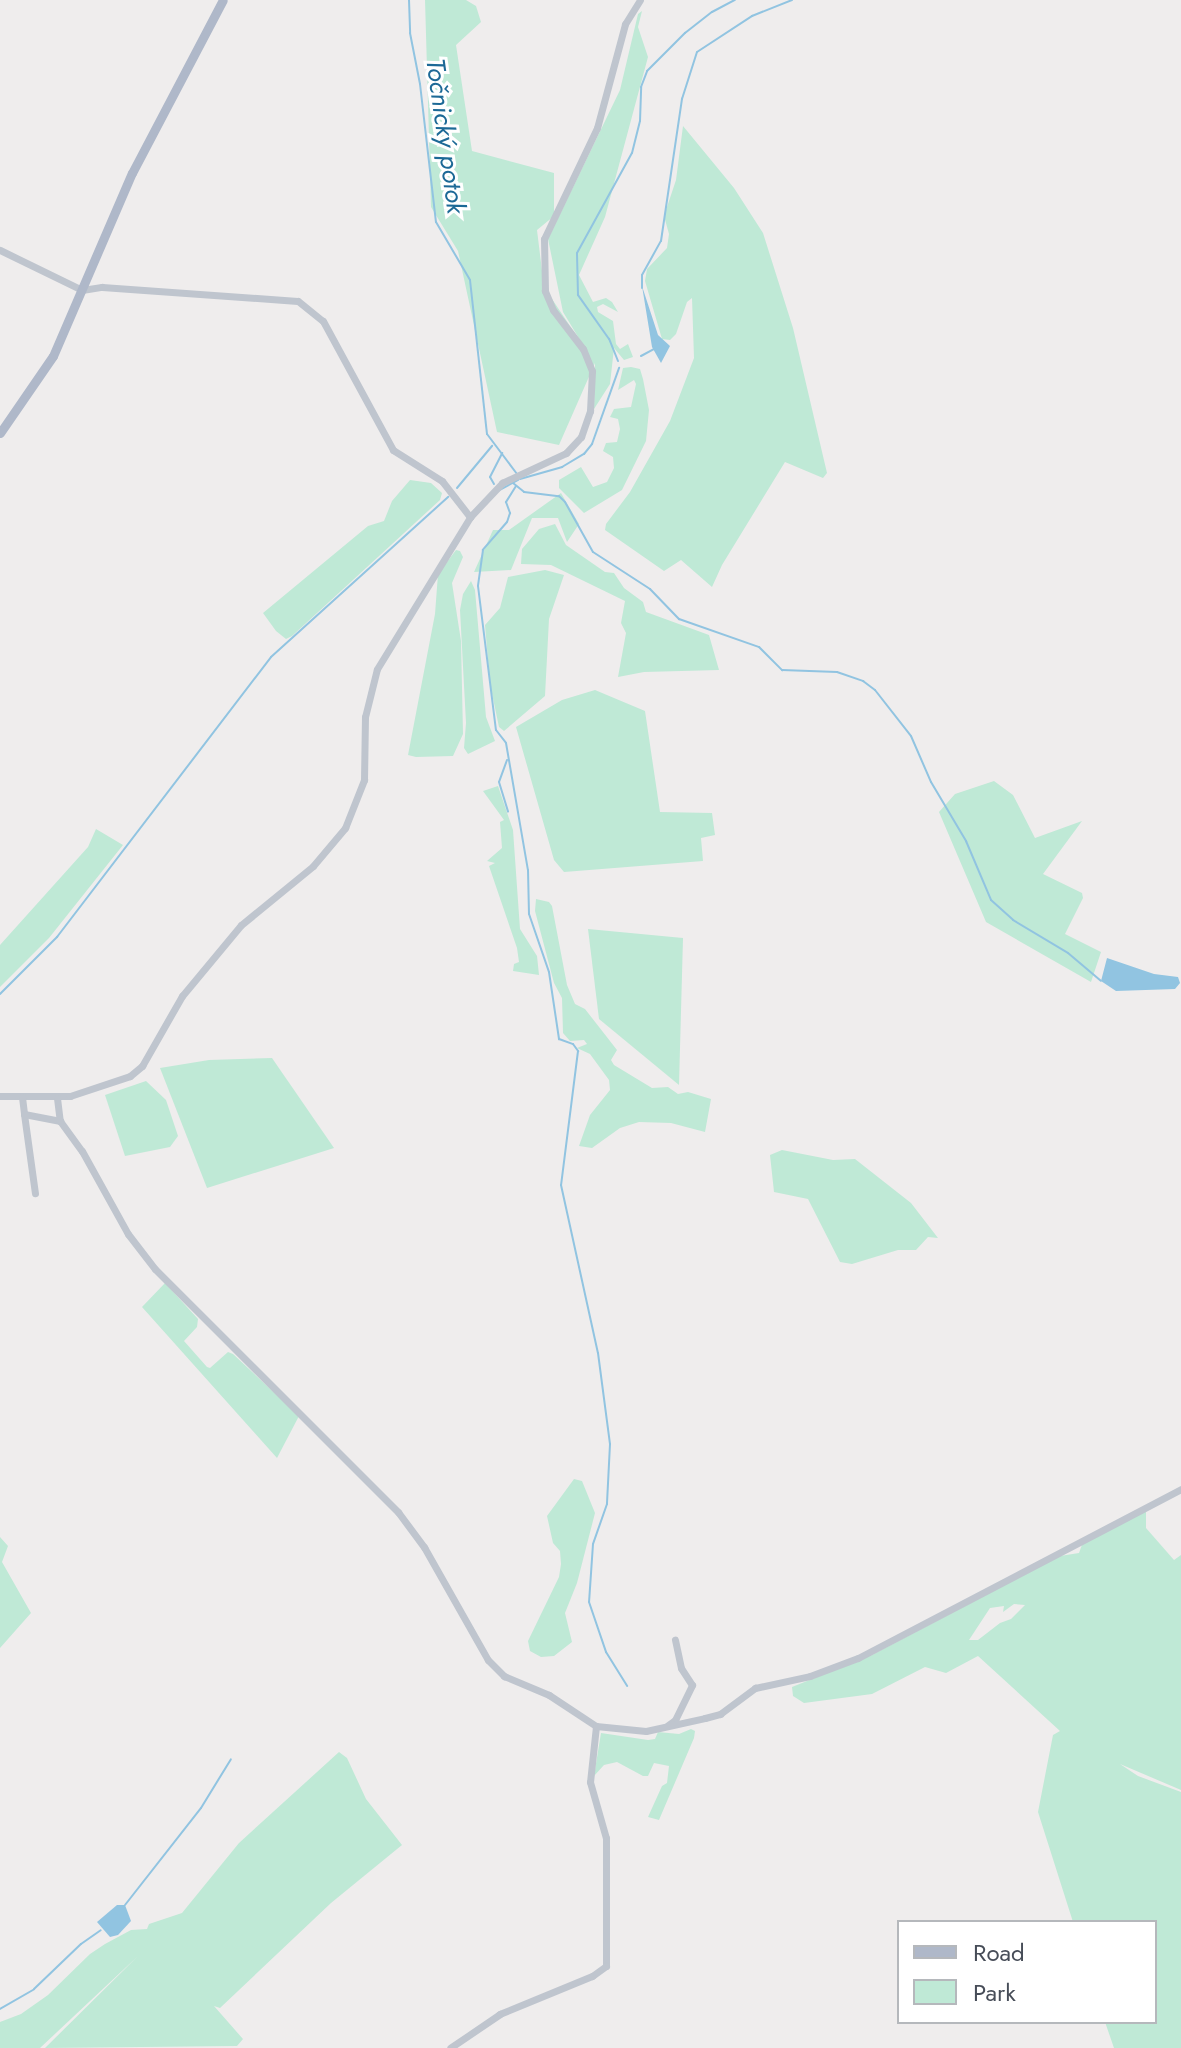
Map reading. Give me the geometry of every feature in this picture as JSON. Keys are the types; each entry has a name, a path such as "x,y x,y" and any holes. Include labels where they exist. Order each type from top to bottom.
{"main road":[{"path":"0,433 53,356 132,173 223,0"}],"street":[{"path":"0,1096 57,1098 120,1080 137,1071 182,996 241,925 313,866 335,843 354,812 364,780 365,717 377,669 470,517 488,494 512,477 575,445 590,411 593,379 588,359 553,310 545,291 544,239 597,128 625,24 640,0"},
{"path":"0,250 82,290 102,287 298,301 323,321 393,450 442,481 470,517"},
{"path":"22,1097 35,1193"},
{"path":"57,1098 60,1121 82,1151 128,1234 155,1269 398,1512 424,1547 488,1660 504,1676 549,1695 596,1726 632,1731 667,1727 720,1714 755,1688 810,1676 885,1646 977,1593 1181,1489"},
{"path":"24,1114 60,1121"},
{"path":"667,1727 675,1720 692,1685 681,1668 675,1640"},
{"path":"450,2048 500,2014 592,1976 606,1966 606,1838 590,1775 596,1726"}],"green space":[{"path":"425,0 466,0 476,6 481,22 456,45 472,151 554,173 554,216 537,230 544,287 586,350 563,312 548,239 620,90 638,14 642,11 638,27 648,57 605,217 579,275 593,302 606,298 612,302 618,312 603,304 597,307 598,312 613,321 616,344 620,349 628,344 633,357 624,360 614,348 610,384 594,409 595,363 559,445 497,432 458,251 431,207"},
{"path":"683,126 734,188 763,233 793,328 827,473 823,478 785,462 722,565 712,587 681,560 664,571 605,530 670,421 694,358 692,298 687,302 676,334 670,340 662,339 645,281 647,269 667,248 669,234 664,216 676,180"},
{"path":"623,368 640,369 643,379 649,410 646,441 622,490 584,513 559,488 559,480 581,467 593,487 607,482 614,468 613,457 603,451 606,443 617,442 620,429 618,419 610,417 614,409 631,407 636,384 634,380 618,390"},
{"path":"410,480 431,483 442,493 440,500 292,636 286,639 276,631 263,613 368,526 384,521 392,501"},
{"path":"561,493 579,524 567,542 558,518 532,518 511,570 474,572 493,530 509,530"},
{"path":"555,524 566,545 605,572 614,573 624,588 643,602 646,612 709,635 719,670 644,672 618,677 626,633 621,623 625,601 551,565 521,564 522,549 539,529"},
{"path":"456,550 463,557 452,583 461,641 463,734 453,756 416,757 408,755 435,614 438,574"},
{"path":"545,570 564,575 549,619 545,696 504,731 499,727 490,684 485,625 500,608 508,577"},
{"path":"471,581 475,590 486,717 495,741 468,754 464,748 466,723 460,610 463,594"},
{"path":"595,690 645,711 660,812 712,813 715,835 701,838 703,861 564,872 554,860 516,727 562,700"},
{"path":"994,781 1013,795 1035,838 1082,821 1043,874 1082,893 1083,898 1065,934 1101,952 1091,982 986,922 939,812 955,794"},
{"path":"498,786 513,830 520,929 537,956 539,975 513,971 514,964 519,962 517,948 489,866 495,863 487,861 502,848 500,822 504,820 483,791"},
{"path":"96,829 123,845 49,938 0,987 0,945 88,847"},
{"path":"536,899 549,902 552,906 567,985 575,1004 585,1009 617,1050 611,1060 614,1065 652,1088 668,1087 678,1094 688,1092 711,1099 705,1132 671,1123 639,1122 620,1128 592,1148 579,1146 590,1115 610,1090 609,1080 590,1054 577,1048 587,1044 584,1040 570,1041 563,1033 562,998 554,983 535,911"},
{"path":"588,929 683,938 679,1085 599,1019"},
{"path":"272,1058 334,1148 207,1188 160,1068 209,1060"},
{"path":"146,1081 166,1100 178,1136 170,1147 125,1156 105,1095"},
{"path":"782,1150 833,1160 855,1159 911,1203 938,1238 928,1237 916,1250 898,1250 852,1264 840,1262 808,1199 774,1192 770,1155"},
{"path":"165,1283 198,1319 197,1327 184,1341 207,1367 210,1368 228,1352 233,1354 299,1416 277,1458 142,1307"},
{"path":"574,1479 582,1481 595,1513 577,1583 565,1613 572,1642 554,1656 541,1657 530,1651 528,1641 559,1577 561,1564 560,1551 553,1543 547,1516"},
{"path":"1146,1509 1146,1528 1174,1560 1181,1555 1181,1790 1120,1764 1138,1776 1181,1792 1181,2048 1114,2048 1106,2024 1157,2024 1157,1920 1072,1920 1038,1812 1053,1735 1060,1731 978,1656 946,1673 925,1667 872,1694 804,1703 793,1696 792,1687 872,1655 1060,1556 1079,1553 1083,1542","holes":["1014,1604 1025,1605 1011,1619 1000,1623 978,1640 969,1640 990,1608 1004,1606 1003,1612"]},
{"path":"0,1537 8,1546 2,1562 31,1613 0,1648"},
{"path":"691,1729 695,1731 694,1738 659,1820 648,1817 662,1786 667,1783 669,1766 654,1763 648,1776 643,1776 617,1762 604,1765 594,1776 601,1733 648,1740 655,1739 658,1732 679,1734"},
{"path":"339,1752 347,1758 366,1799 402,1845 331,1903 220,2008 214,2006 243,2039 237,2046 45,2048 138,1956 40,2048 0,2048 0,2022 21,2014 48,1995 90,1954 105,1944 131,1930 147,1929 149,1924 182,1913 239,1843"}],"water":[{"path":"642,286 658,335 670,346 661,363 652,347"},
{"path":"1107,958 1154,974 1178,977 1180,983 1175,989 1116,991 1101,981"},
{"path":"117,1905 125,1905 131,1921 118,1935 110,1937 97,1922"}],"waterway":[{"name":"Točnický potok","path":"409,0 410,33 420,84 436,222 470,280 487,434 517,474"},
{"name":"Točnický potok","path":"618,361 609,339 578,295 577,253 632,153 640,121 641,87 647,71 685,33 712,12 735,0"},
{"path":"642,288 642,275 661,241 682,99 697,52 752,16 792,0"},
{"path":"641,356 654,349"},
{"name":"Točnický potok","path":"520,479 562,467 584,454 592,444 619,368"},
{"path":"457,488 492,446"},
{"path":"494,484 490,477 502,453"},
{"path":"498,491 518,480"},
{"path":"513,483 524,492 559,496 593,552 650,589 679,619 759,647 782,670 837,672 863,681 875,690 911,736 931,782 966,841 991,900 1013,920 1068,953 1101,981"},
{"path":"516,486 506,502 510,513 507,522 483,550 478,586 496,730 506,743 528,870 529,914 549,972 559,1039 573,1044 578,1051 561,1185 598,1353 610,1444 607,1504 593,1544 589,1602 606,1652 627,1686"},
{"path":"0,994 57,937 271,657 448,497"},
{"path":"507,760 499,782 508,812"},
{"path":"125,1905 201,1808 231,1759"},
{"path":"0,2009 34,1989 81,1944 101,1930"}]}
